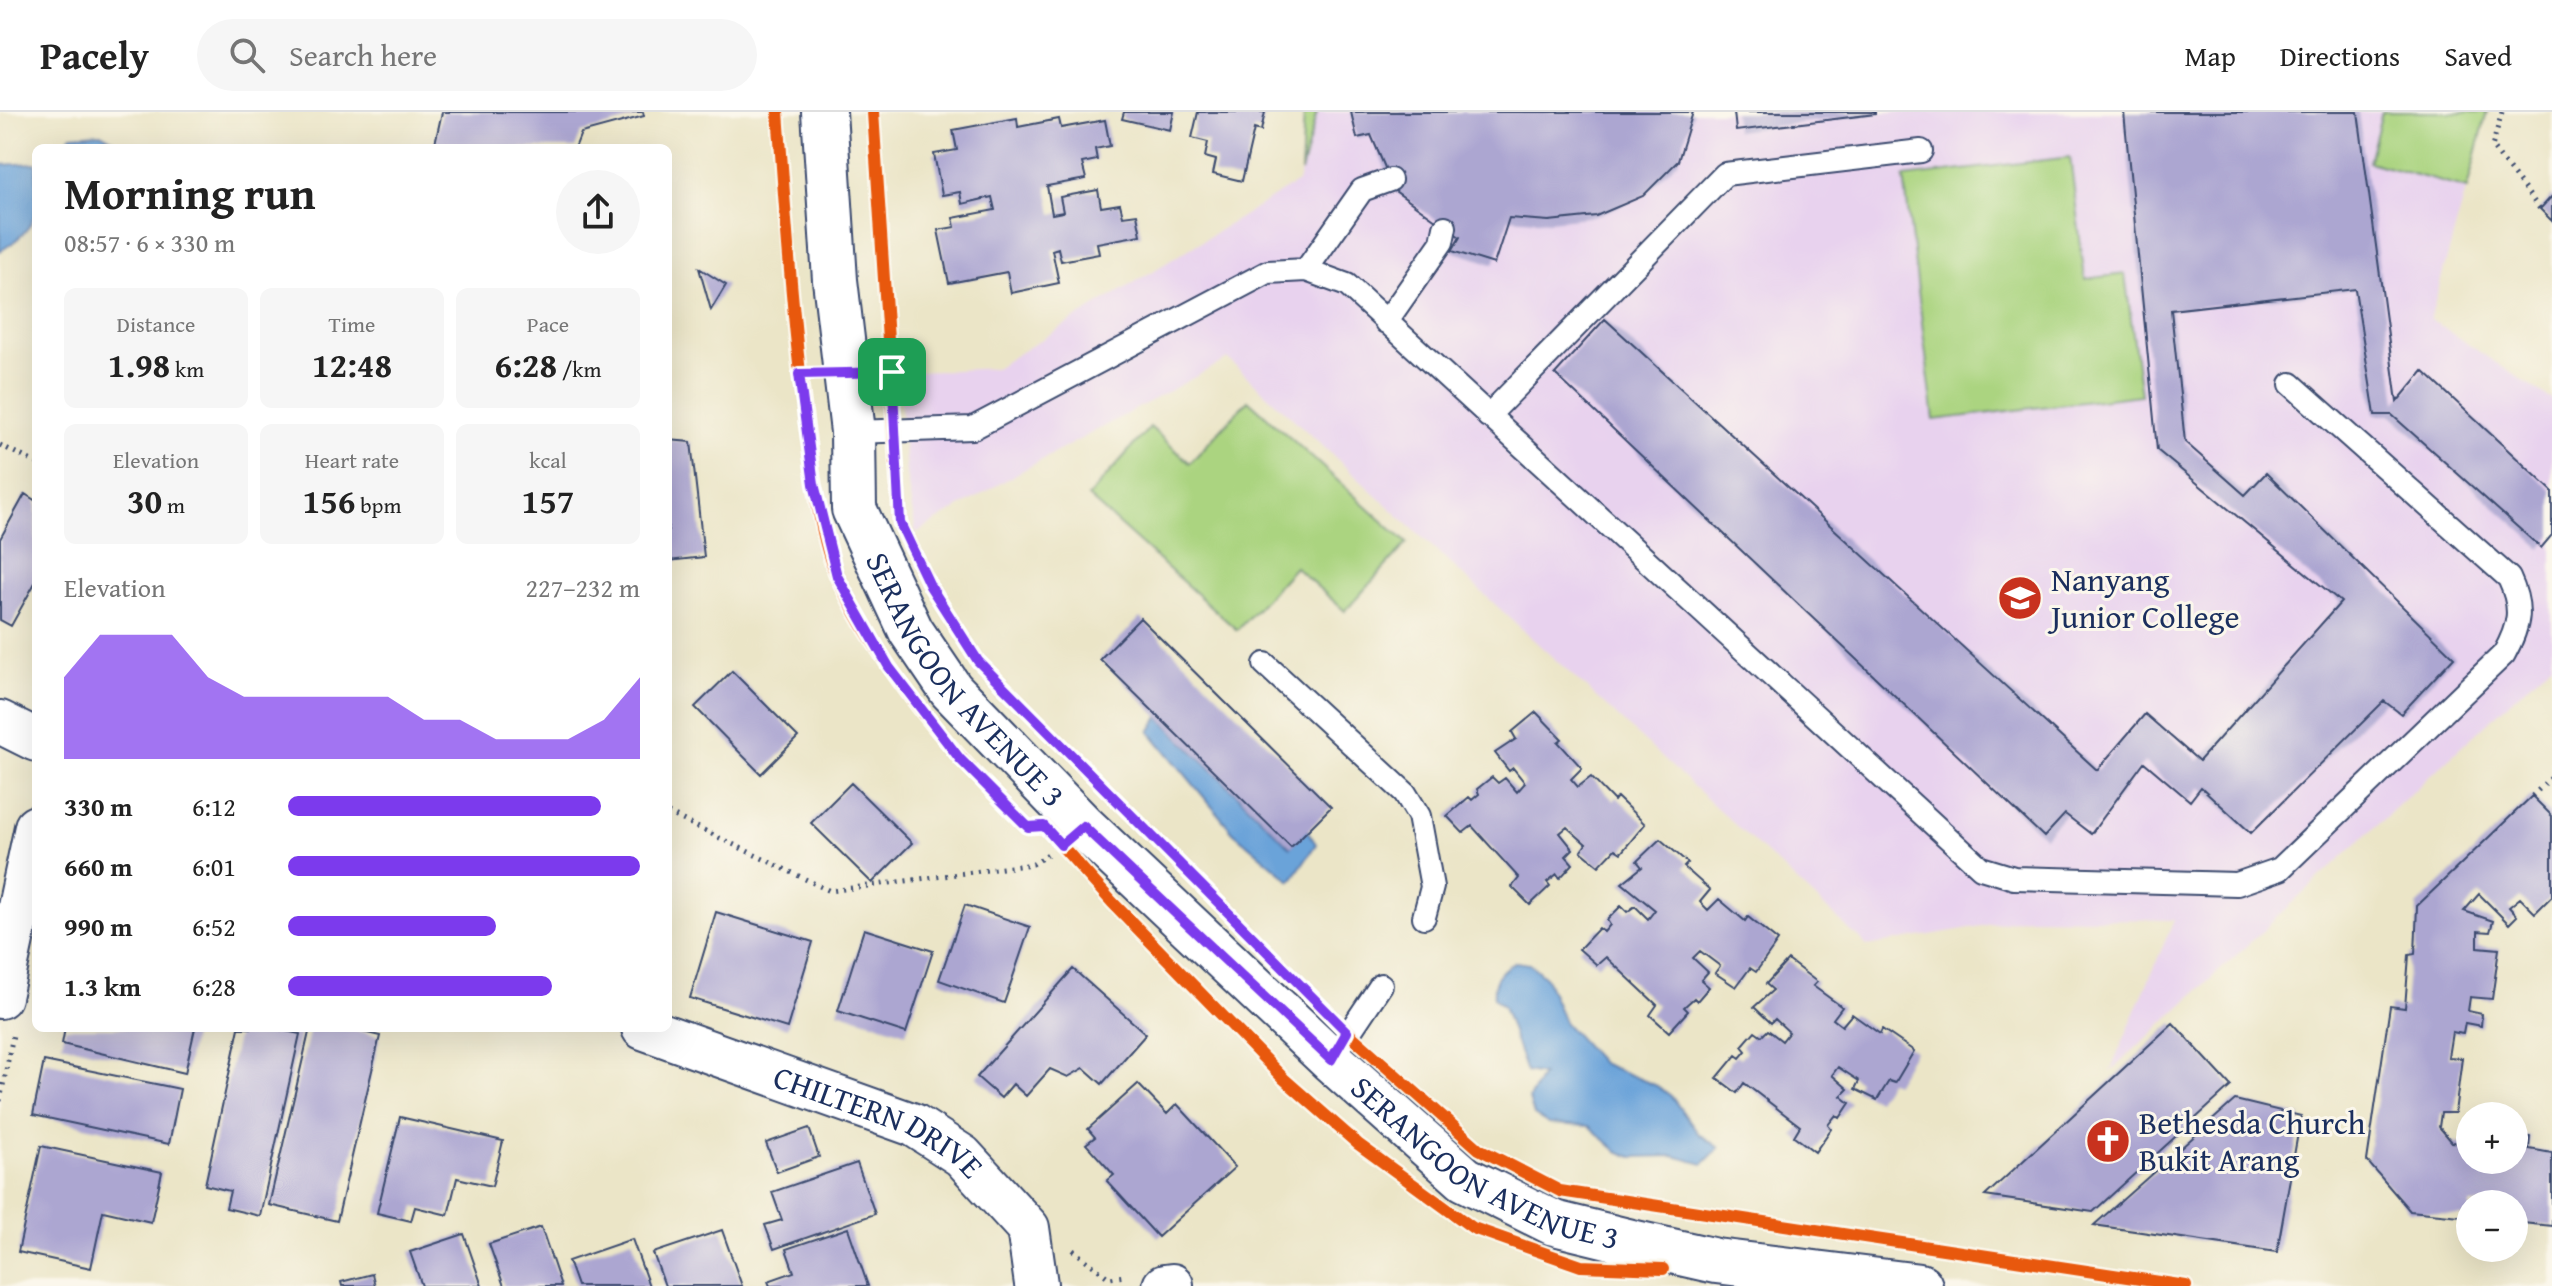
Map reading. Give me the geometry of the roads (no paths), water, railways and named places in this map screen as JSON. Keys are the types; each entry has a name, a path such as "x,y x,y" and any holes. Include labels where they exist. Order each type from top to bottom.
{"street":[{"name":"SERANGOON AVENUE 3","path":"824,112 835,280 853,432 854,509 911,631 951,690 1083,826 1331,1060 1465,1179 1554,1223 1713,1274 1920,1286"},
{"path":"0,722 32,738"},
{"path":"0,997 32,846"},
{"name":"CHILTERN DRIVE","path":"654,1032 914,1125 962,1156 1028,1228 1038,1285"},
{"path":"1164,1286 1172,1285"}],"lane":[{"path":"1488,416 1725,174 1921,151"},
{"path":"1306,270 1362,190 1390,180"},
{"path":"1386,322 1442,242 1445,227"},
{"path":"853,432 973,428 1268,272 1306,270 1347,285 1981,868 2014,878 2237,884 2280,869 2504,654 2519,627 2520,600 2509,578 2291,384"},
{"path":"1265,664 1405,793 1419,816 1432,887 1424,917"},
{"path":"1331,1060 1381,985"}],"water":[{"path":"101,133 120,144 62,144 72,135"},
{"path":"32,163 32,219 24,233 0,251 0,165"},
{"path":"1159,717 1290,847 1307,830 1316,844 1291,881 1233,832 1150,732"},
{"path":"1516,962 1530,964 1546,978 1564,1022 1601,1063 1657,1086 1671,1096 1698,1133 1719,1148 1703,1164 1674,1156 1632,1157 1617,1151 1589,1126 1549,1124 1534,1115 1529,1099 1542,1075 1526,1072 1503,1006 1494,998 1498,976"}],"place":[{"name":"Nanyang Junior College","path":"2020,598"},
{"name":"Bethesda Church Bukit Arang","path":"2108,1141"}]}
